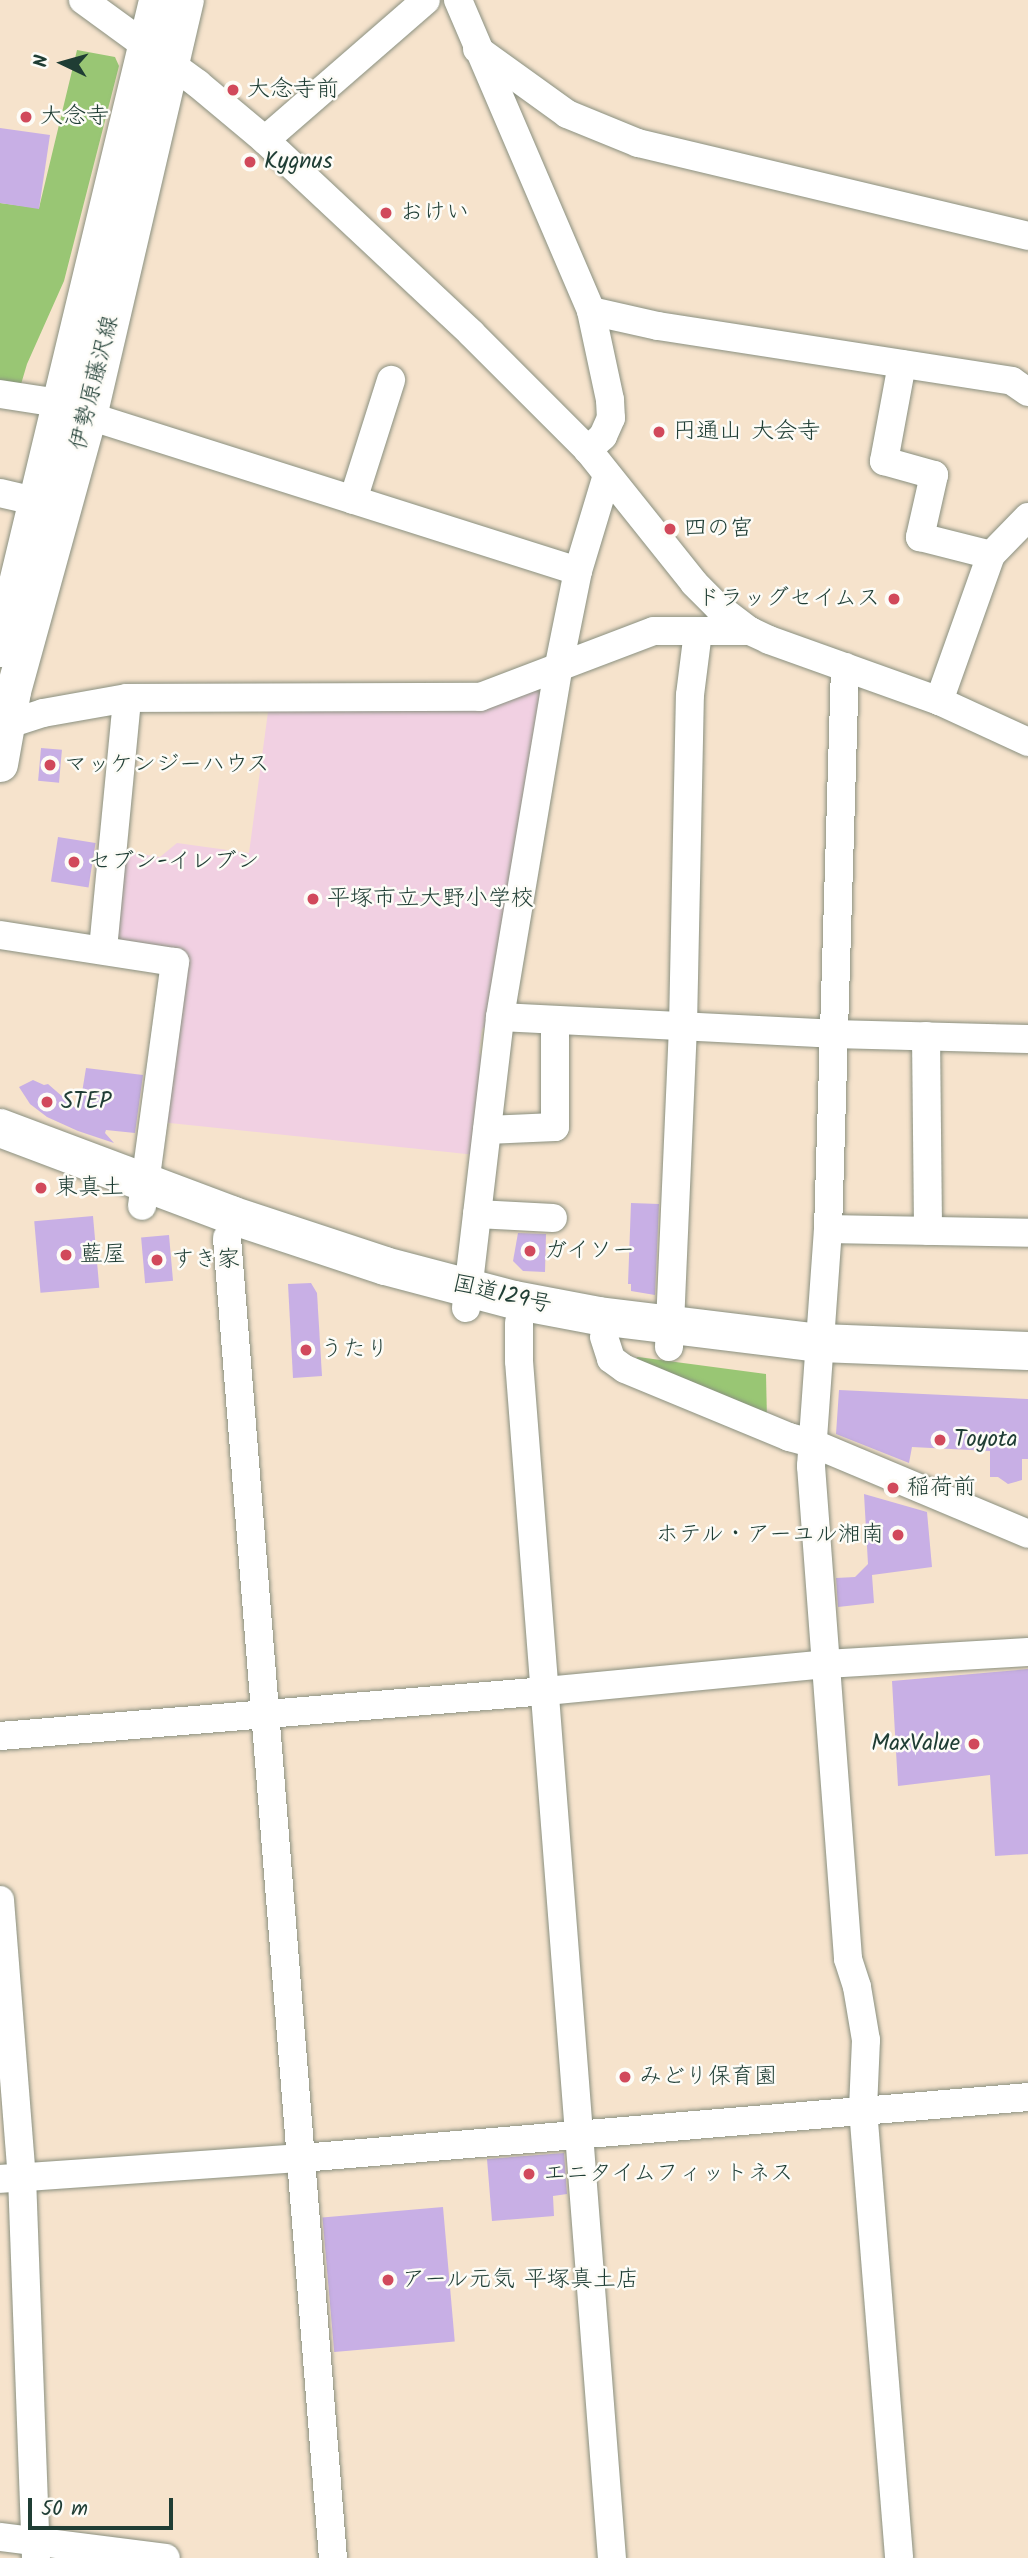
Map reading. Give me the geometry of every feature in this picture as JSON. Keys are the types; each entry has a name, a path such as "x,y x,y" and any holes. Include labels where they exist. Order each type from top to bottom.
{"highway":[{"name":"国道129号","path":"0,1128 145,1195 227,1238 467,1298 598,1316 670,1336"},
{"name":"国道129号","path":"0,1150 385,1266 467,1298 519,1323 604,1338 670,1336 1028,1372"},
{"name":"国道129号","path":"819,1352 1028,1351"}],"main road":[{"name":"伊勢原藤沢線","path":"156,0 158,55"},
{"name":"伊勢原藤沢線","path":"2,746 74,409 158,55 186,0"},
{"name":"伊勢原藤沢線","path":"0,649 35,501 74,409"}],"street":[{"path":"83,0 158,55 265,140 471,333 588,450 694,583 750,631 939,701 1028,742"},
{"path":"265,140 426,0"},
{"path":"458,0 591,311 610,400 611,418 603,436 588,450"},
{"path":"477,49 568,114 638,143 1028,236"},
{"path":"591,311 658,326 1012,381 1028,393"},
{"path":"902,364 884,461 934,475 920,537 991,555"},
{"path":"353,500 391,380"},
{"path":"0,394 74,409 578,571"},
{"path":"467,1298 500,1017 559,665 578,571 607,475"},
{"path":"0,493 35,501"},
{"path":"939,701 991,555 1028,517"},
{"path":"2,746 43,713 127,698 480,697 654,631 750,631"},
{"path":"670,1336 683,1026 690,695 698,632"},
{"path":"845,667 828,1229 811,1466 848,1959 857,1987 866,2040 863,2109 899,2558"},
{"path":"103,949 127,698"},
{"path":"0,935 176,962 145,1195"},
{"path":"500,1017 833,1034 1028,1039"},
{"path":"487,1130 555,1127 555,1020"},
{"path":"926,1036 928,1231"},
{"path":"477,1214 553,1218"},
{"path":"828,1229 1028,1233"},
{"path":"227,1238 267,1712 332,2557"},
{"path":"519,1323 519,1361 546,1691 577,2136 612,2558"},
{"path":"604,1338 611,1359 625,1370 789,1437 812,1443 1028,1534"},
{"path":"0,1736 546,1691 826,1664 1028,1652"},
{"path":"0,1900 11,2178 36,2550"},
{"path":"11,2178 302,2158 863,2109 1028,2098"},
{"path":"0,2537 36,2550 166,2558"}],"shaded area":[{"name":"平塚市立大野小学校","path":"544,687 491,1021 482,1029 479,1053 486,1063 476,1155 160,1122 182,959 114,948 121,851 160,857 177,843 249,853 270,697"}],"green space":[{"path":"77,50 115,57 119,66 64,281 27,364 19,391 0,388 0,203 39,208"},
{"path":"638,1357 766,1374 767,1421 634,1359"}],"building":[{"path":"0,128 50,135 39,209 0,203"},
{"name":"マッケンジーハウス","path":"41,748 62,750 59,783 38,781"},
{"name":"セブン-イレブン","path":"58,837 96,843 88,887 51,881"},
{"path":"86,1068 143,1075 135,1133 106,1130 105,1133 114,1143 78,1131 47,1117 30,1104 19,1087 33,1080 48,1084 79,1111"},
{"path":"631,1203 659,1204 655,1295 631,1291 631,1284 628,1284"},
{"name":"藍屋","path":"93,1216 99,1288 40,1293 34,1221"},
{"name":"ガイソー","path":"518,1233 546,1234 545,1272 523,1271 513,1261"},
{"name":"すき家","path":"169,1235 173,1281 145,1283 141,1237"},
{"path":"311,1283 317,1293 322,1376 293,1378 288,1284"},
{"name":"Toyota","path":"839,1390 1028,1399 1028,1459 1022,1459 1022,1480 1008,1484 998,1477 990,1477 990,1451 912,1447 909,1463 836,1434"},
{"name":"ホテル・アーユル湘南","path":"864,1494 927,1512 932,1567 872,1575 874,1603 838,1607 836,1578 855,1577 868,1564"},
{"path":"1028,1669 1028,1854 995,1856 990,1775 898,1786 892,1681"},
{"name":"エニタイムフィットネス","path":"564,2153 567,2194 553,2196 554,2216 492,2221 487,2159"},
{"name":"アール元気 平塚真土店","path":"443,2207 455,2341 334,2352 322,2218"}],"place":[{"name":"大念寺前","path":"233,90"},
{"name":"大念寺","path":"26,117"},
{"name":"Kygnus","path":"250,162"},
{"name":"おけい","path":"386,213"},
{"name":"円通山 大会寺","path":"659,432"},
{"name":"四の宮","path":"670,529"},
{"name":"ドラッグセイムス","path":"894,599"},
{"name":"マッケンジーハウス","path":"50,765"},
{"name":"セブン-イレブン","path":"74,862"},
{"name":"平塚市立大野小学校","path":"313,899"},
{"name":"STEP","path":"47,1102"},
{"name":"東真土","path":"41,1188"},
{"name":"ガイソー","path":"530,1251"},
{"name":"藍屋","path":"66,1255"},
{"name":"すき家","path":"157,1260"},
{"name":"うたり","path":"306,1350"},
{"name":"Toyota","path":"940,1440"},
{"name":"稲荷前","path":"893,1488"},
{"name":"ホテル・アーユル湘南","path":"898,1535"},
{"name":"MaxValue","path":"974,1744"},
{"name":"みどり保育園","path":"625,2077"},
{"name":"エニタイムフィットネス","path":"529,2174"},
{"name":"アール元気 平塚真土店","path":"388,2280"}]}
